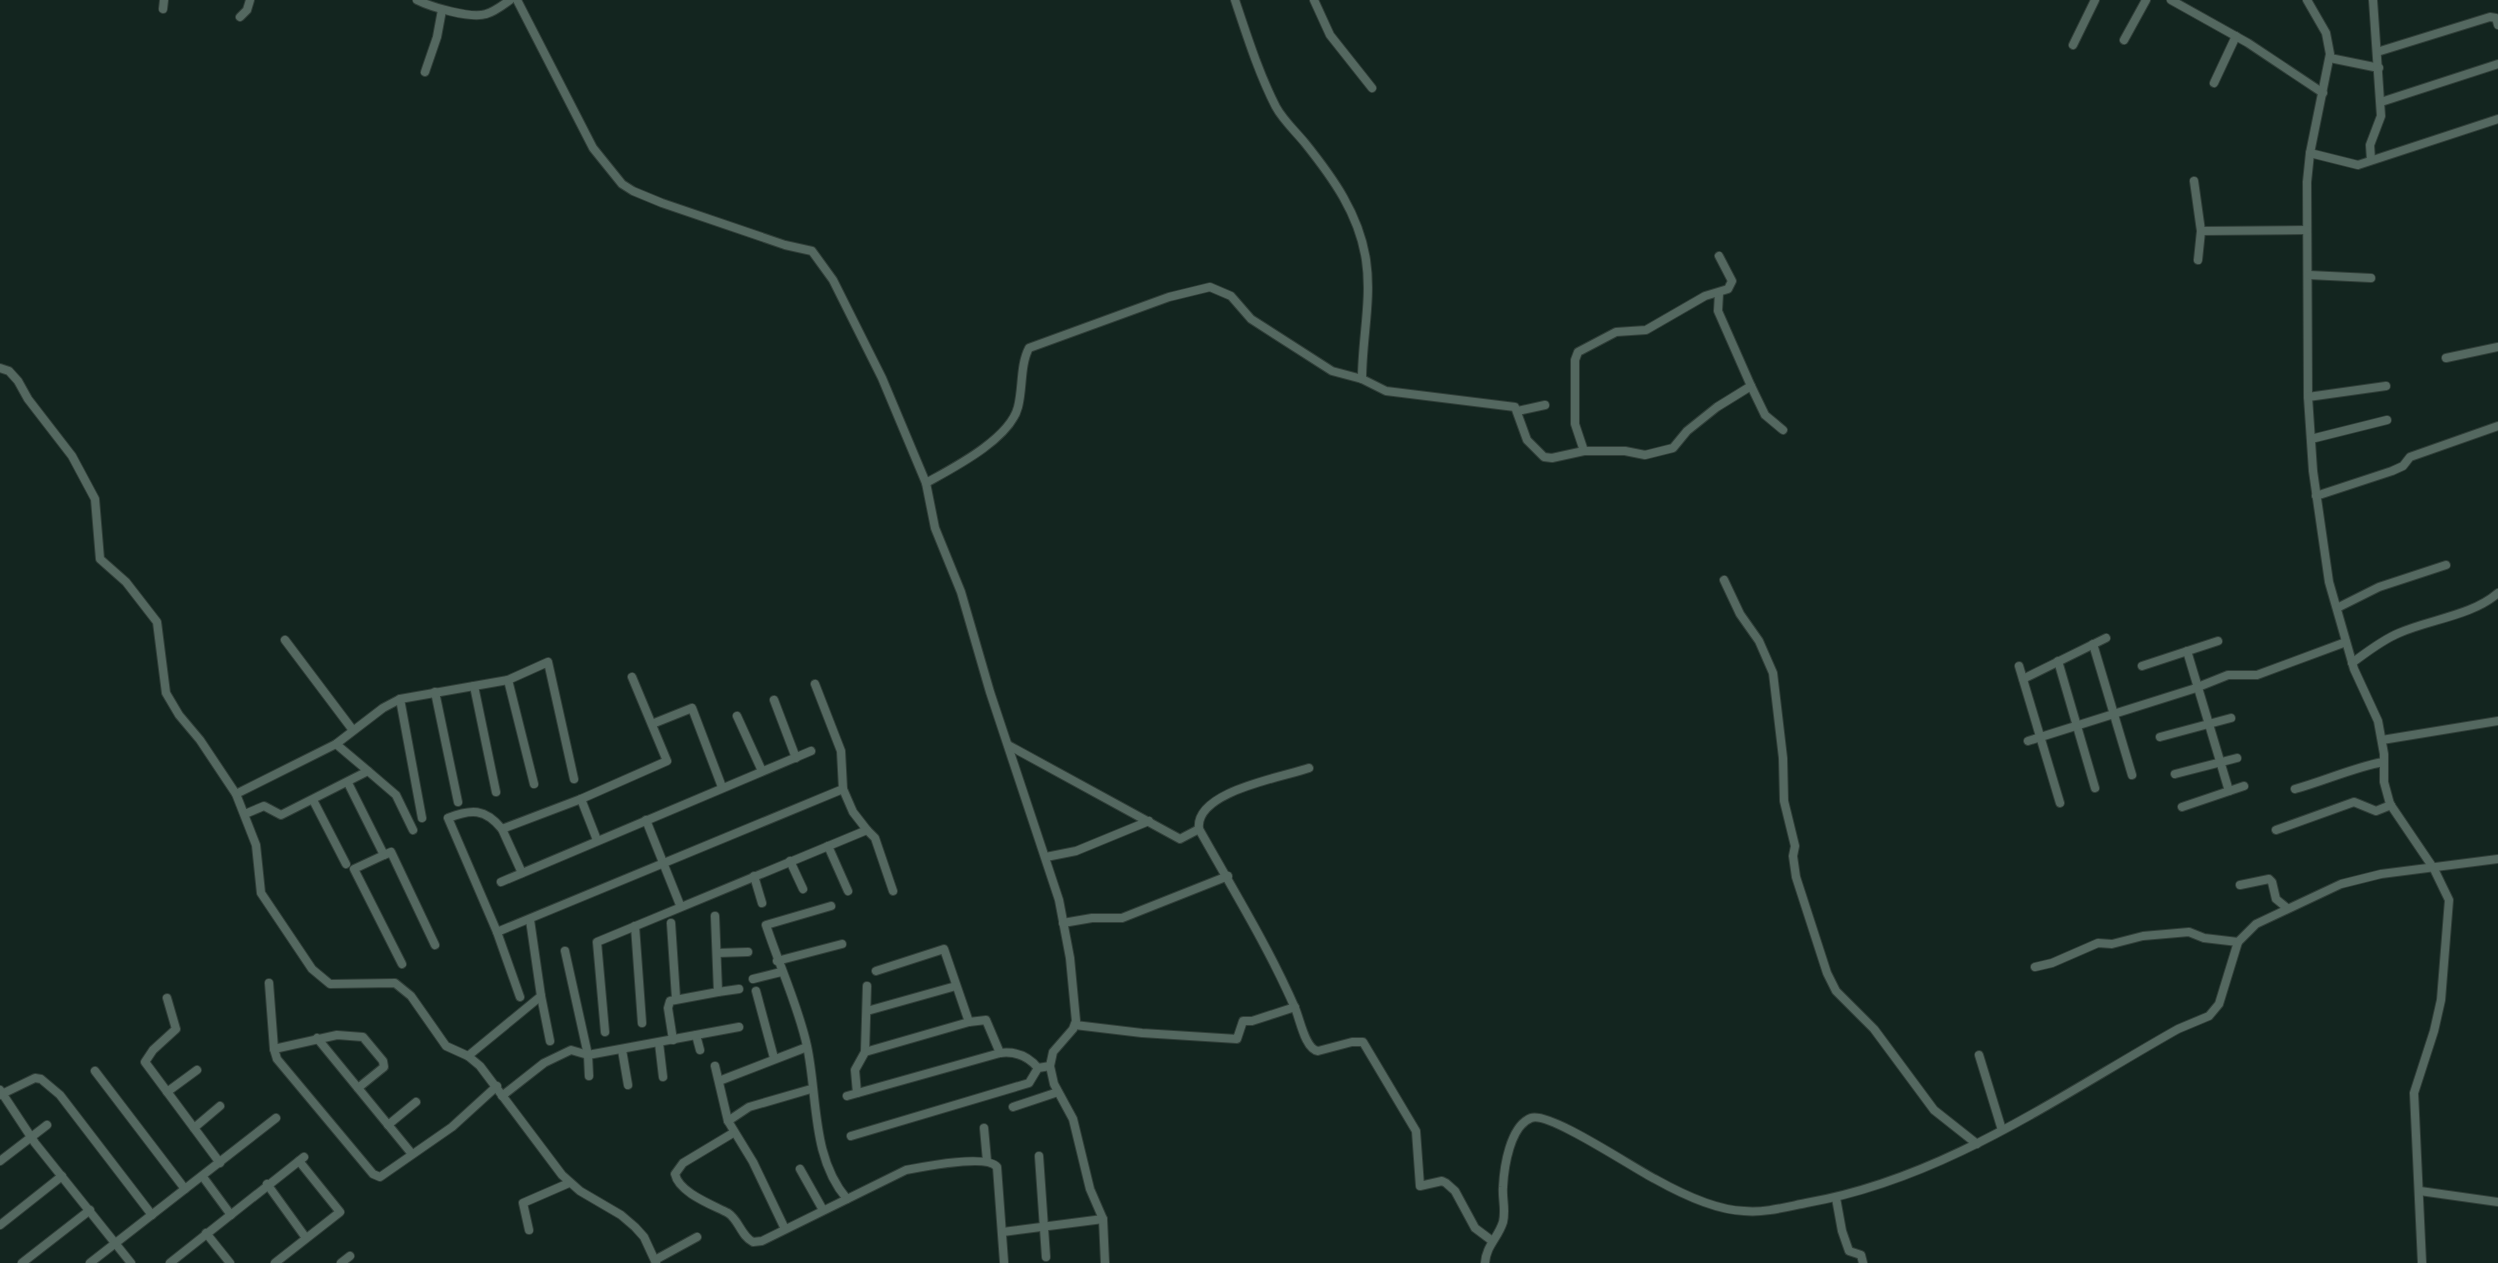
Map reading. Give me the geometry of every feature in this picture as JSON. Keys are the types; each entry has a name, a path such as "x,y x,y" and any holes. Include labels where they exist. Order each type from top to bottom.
{"street":[{"path":"240,17 247,10 250,0"},
{"path":"417,0 442,10 484,15 510,0"},
{"path":"517,0 593,148 622,184 633,191 785,245 812,250 824,264 882,378 926,483 935,528 961,592 1059,900 1070,958 1075,1025 1053,1052 1050,1066 1058,1092 1073,1119 1090,1189 1103,1219 1105,1263"},
{"path":"1235,0 1249,42 1277,109 1325,168 1345,198 1357,225 1366,259 1368,287 1362,379"},
{"path":"1314,0 1330,34 1372,88"},
{"path":"2073,45 2095,0"},
{"path":"2124,40 2146,0"},
{"path":"2170,0 2236,36 2323,93"},
{"path":"2307,0 2329,41 2330,58 2310,153 2307,230 2308,397 2316,496 2325,561 2352,663 2378,721 2382,740 2384,782 2391,805 2429,863 2449,900 2450,916 2441,1000 2434,1031 2414,1094 2422,1263"},
{"path":"2371,160 2370,145 2381,116 2373,0"},
{"path":"425,72 437,37 442,10"},
{"path":"2377,52 2490,17 2496,18 2498,25"},
{"path":"2214,83 2236,36"},
{"path":"2330,58 2379,68"},
{"path":"2381,102 2498,64"},
{"path":"2310,153 2354,165 2498,119"},
{"path":"2194,181 2201,231 2198,260"},
{"path":"2201,231 2307,230"},
{"path":"1584,451 1575,424 1575,360 1578,352 1616,332 1652,327 1705,296 1728,289 1732,281 1719,256"},
{"path":"2309,275 2371,278"},
{"path":"926,483 987,447 1016,413 1024,362 1029,348 1111,321 1146,305 1210,287 1224,290 1237,301 1251,319 1332,371 1362,379 1386,391 1514,406 1518,411 1527,440 1541,455 1552,458 1584,451 1625,451 1645,455 1669,450 1720,404 1751,386"},
{"path":"1719,293 1718,311 1751,386 1765,415 1783,430"},
{"path":"2446,358 2498,347"},
{"path":"0,368 14,375 28,399 72,456 96,499 100,560 126,582 157,622 163,654 163,678 171,702 201,740 236,794 256,845 259,889 312,969 325,982 332,984 382,981 399,985 411,996 446,1046 468,1056 480,1066 569,1183 621,1215 635,1227 644,1237 656,1261 697,1237"},
{"path":"2308,397 2386,386"},
{"path":"1518,411 1545,405"},
{"path":"2311,439 2387,420"},
{"path":"2316,496 2392,471 2403,466 2410,457 2498,426"},
{"path":"2337,608 2379,586 2446,565"},
{"path":"1724,580 1740,614 1759,641 1773,673 1783,758 1784,801 1795,846 1793,856 1796,877 1827,973 1836,991 1874,1029 1934,1110 1977,1144"},
{"path":"2352,663 2398,633 2471,608 2498,593"},
{"path":"2023,679 2106,638"},
{"path":"285,640 352,729"},
{"path":"2142,666 2218,641"},
{"path":"2028,741 2197,688 2228,675 2257,675 2346,642"},
{"path":"2093,644 2132,775"},
{"path":"2187,651 2229,791"},
{"path":"2058,661 2095,788"},
{"path":"236,794 336,744 352,729 400,699 507,681 548,662 574,779"},
{"path":"2019,666 2060,803"},
{"path":"502,829 580,799 667,761 632,677"},
{"path":"507,681 534,784"},
{"path":"815,684 841,751 843,789 853,812 875,838 893,891"},
{"path":"474,686 496,792"},
{"path":"435,692 458,802"},
{"path":"400,699 422,818"},
{"path":"774,700 795,758"},
{"path":"652,724 692,708 722,787"},
{"path":"737,716 762,771"},
{"path":"2160,737 2231,718"},
{"path":"2382,740 2498,721"},
{"path":"336,744 396,795 413,830"},
{"path":"1008,745 1180,839 1199,829"},
{"path":"501,882 811,751"},
{"path":"2175,774 2237,758"},
{"path":"2295,789 2345,775 2362,766 2383,762"},
{"path":"1309,768 1274,780 1260,781 1214,802 1203,813 1199,829 1228,876 1295,1007 1312,1050 1363,1042 1416,1131 1420,1186 1442,1181 1446,1183 1457,1195 1475,1228 1491,1239"},
{"path":"245,814 264,806 281,815 368,771"},
{"path":"348,783 384,855"},
{"path":"2182,807 2244,786"},
{"path":"497,932 843,789"},
{"path":"580,799 597,840"},
{"path":"313,800 346,864"},
{"path":"2276,830 2354,802 2374,810 2391,805"},
{"path":"520,997 497,932 448,818 470,810 483,812 494,819 502,829 522,873"},
{"path":"646,820 680,905"},
{"path":"1046,857 1076,851 1149,821"},
{"path":"605,1032 597,942 680,905 867,830"},
{"path":"828,846 848,891"},
{"path":"402,964 354,869 391,852 435,945"},
{"path":"1485,1263 1491,1239 1503,1219 1504,1176 1513,1140 1524,1122 1535,1117 1562,1125 1656,1180 1732,1210 1758,1212 1836,1198 1910,1173 1977,1144 2178,1029 2209,1016 2223,996 2238,942 2253,926 2283,905 2341,884 2429,863 2498,859"},
{"path":"790,861 803,889"},
{"path":"754,876 762,903"},
{"path":"1063,923 1092,918 1122,918 1228,876"},
{"path":"2240,885 2269,879 2283,905"},
{"path":"831,906 766,925 781,972 796,1007 807,1047 822,1149 835,1185 847,1199"},
{"path":"715,916 718,992"},
{"path":"530,920 550,1041"},
{"path":"671,923 676,998"},
{"path":"635,926 642,1023"},
{"path":"2035,967 2049,964 2100,943 2111,945 2143,936 2189,932 2204,938 2238,942"},
{"path":"777,961 842,944"},
{"path":"876,970 944,949 969,1022"},
{"path":"565,951 588,1055 590,1076"},
{"path":"717,953 748,952"},
{"path":"753,979 781,972"},
{"path":"269,983 274,1049 277,1059 373,1174 380,1177 386,1175 452,1127 497,1086"},
{"path":"857,1093 855,1070 865,1052 867,986"},
{"path":"867,1011 956,986"},
{"path":"673,1040 669,1001 739,989"},
{"path":"756,991 774,1058"},
{"path":"468,1056 541,996"},
{"path":"167,998 176,1029 145,1061 220,1162"},
{"path":"1075,1025 1237,1039 1243,1022 1295,1007"},
{"path":"865,1052 969,1022 986,1020 1000,1053"},
{"path":"502,1096 561,1054 571,1050 588,1055 739,1027"},
{"path":"696,1035 699,1050"},
{"path":"274,1049 318,1038 360,1036 383,1060 382,1070 358,1088"},
{"path":"318,1038 412,1154"},
{"path":"659,1043 663,1077"},
{"path":"719,1081 807,1047"},
{"path":"622,1050 628,1085"},
{"path":"847,1096 1000,1053 1012,1052 1032,1060 1038,1068"},
{"path":"1978,1055 2002,1131"},
{"path":"716,1066 728,1121 733,1133 753,1162 784,1229"},
{"path":"851,1136 1029,1083 1038,1068 1050,1066"},
{"path":"167,1092 196,1070"},
{"path":"95,1071 185,1190"},
{"path":"131,1263 117,1242 32,1137 1,1093 38,1078 60,1095 152,1215"},
{"path":"728,1121 749,1107 812,1089"},
{"path":"1013,1107 1058,1092"},
{"path":"388,1125 416,1102"},
{"path":"194,1128 220,1106"},
{"path":"90,1263 276,1118"},
{"path":"0,1161 47,1125"},
{"path":"984,1128 987,1161"},
{"path":"733,1133 683,1163 676,1170 676,1180 710,1206 728,1213 753,1242 762,1241 906,1170 930,1165 987,1161 997,1167 1004,1262"},
{"path":"1040,1156 1046,1257"},
{"path":"170,1263 267,1184 302,1159 339,1214 275,1263"},
{"path":"800,1169 823,1210"},
{"path":"0,1226 62,1176"},
{"path":"203,1177 231,1215"},
{"path":"529,1230 523,1203 569,1183"},
{"path":"267,1184 306,1238"},
{"path":"2420,1191 2498,1202"},
{"path":"1836,1198 1842,1231 1849,1251 1861,1255 1863,1263"},
{"path":"22,1263 90,1210"},
{"path":"1003,1232 1103,1219"},
{"path":"206,1233 230,1263"},
{"path":"341,1263 350,1256"}]}
